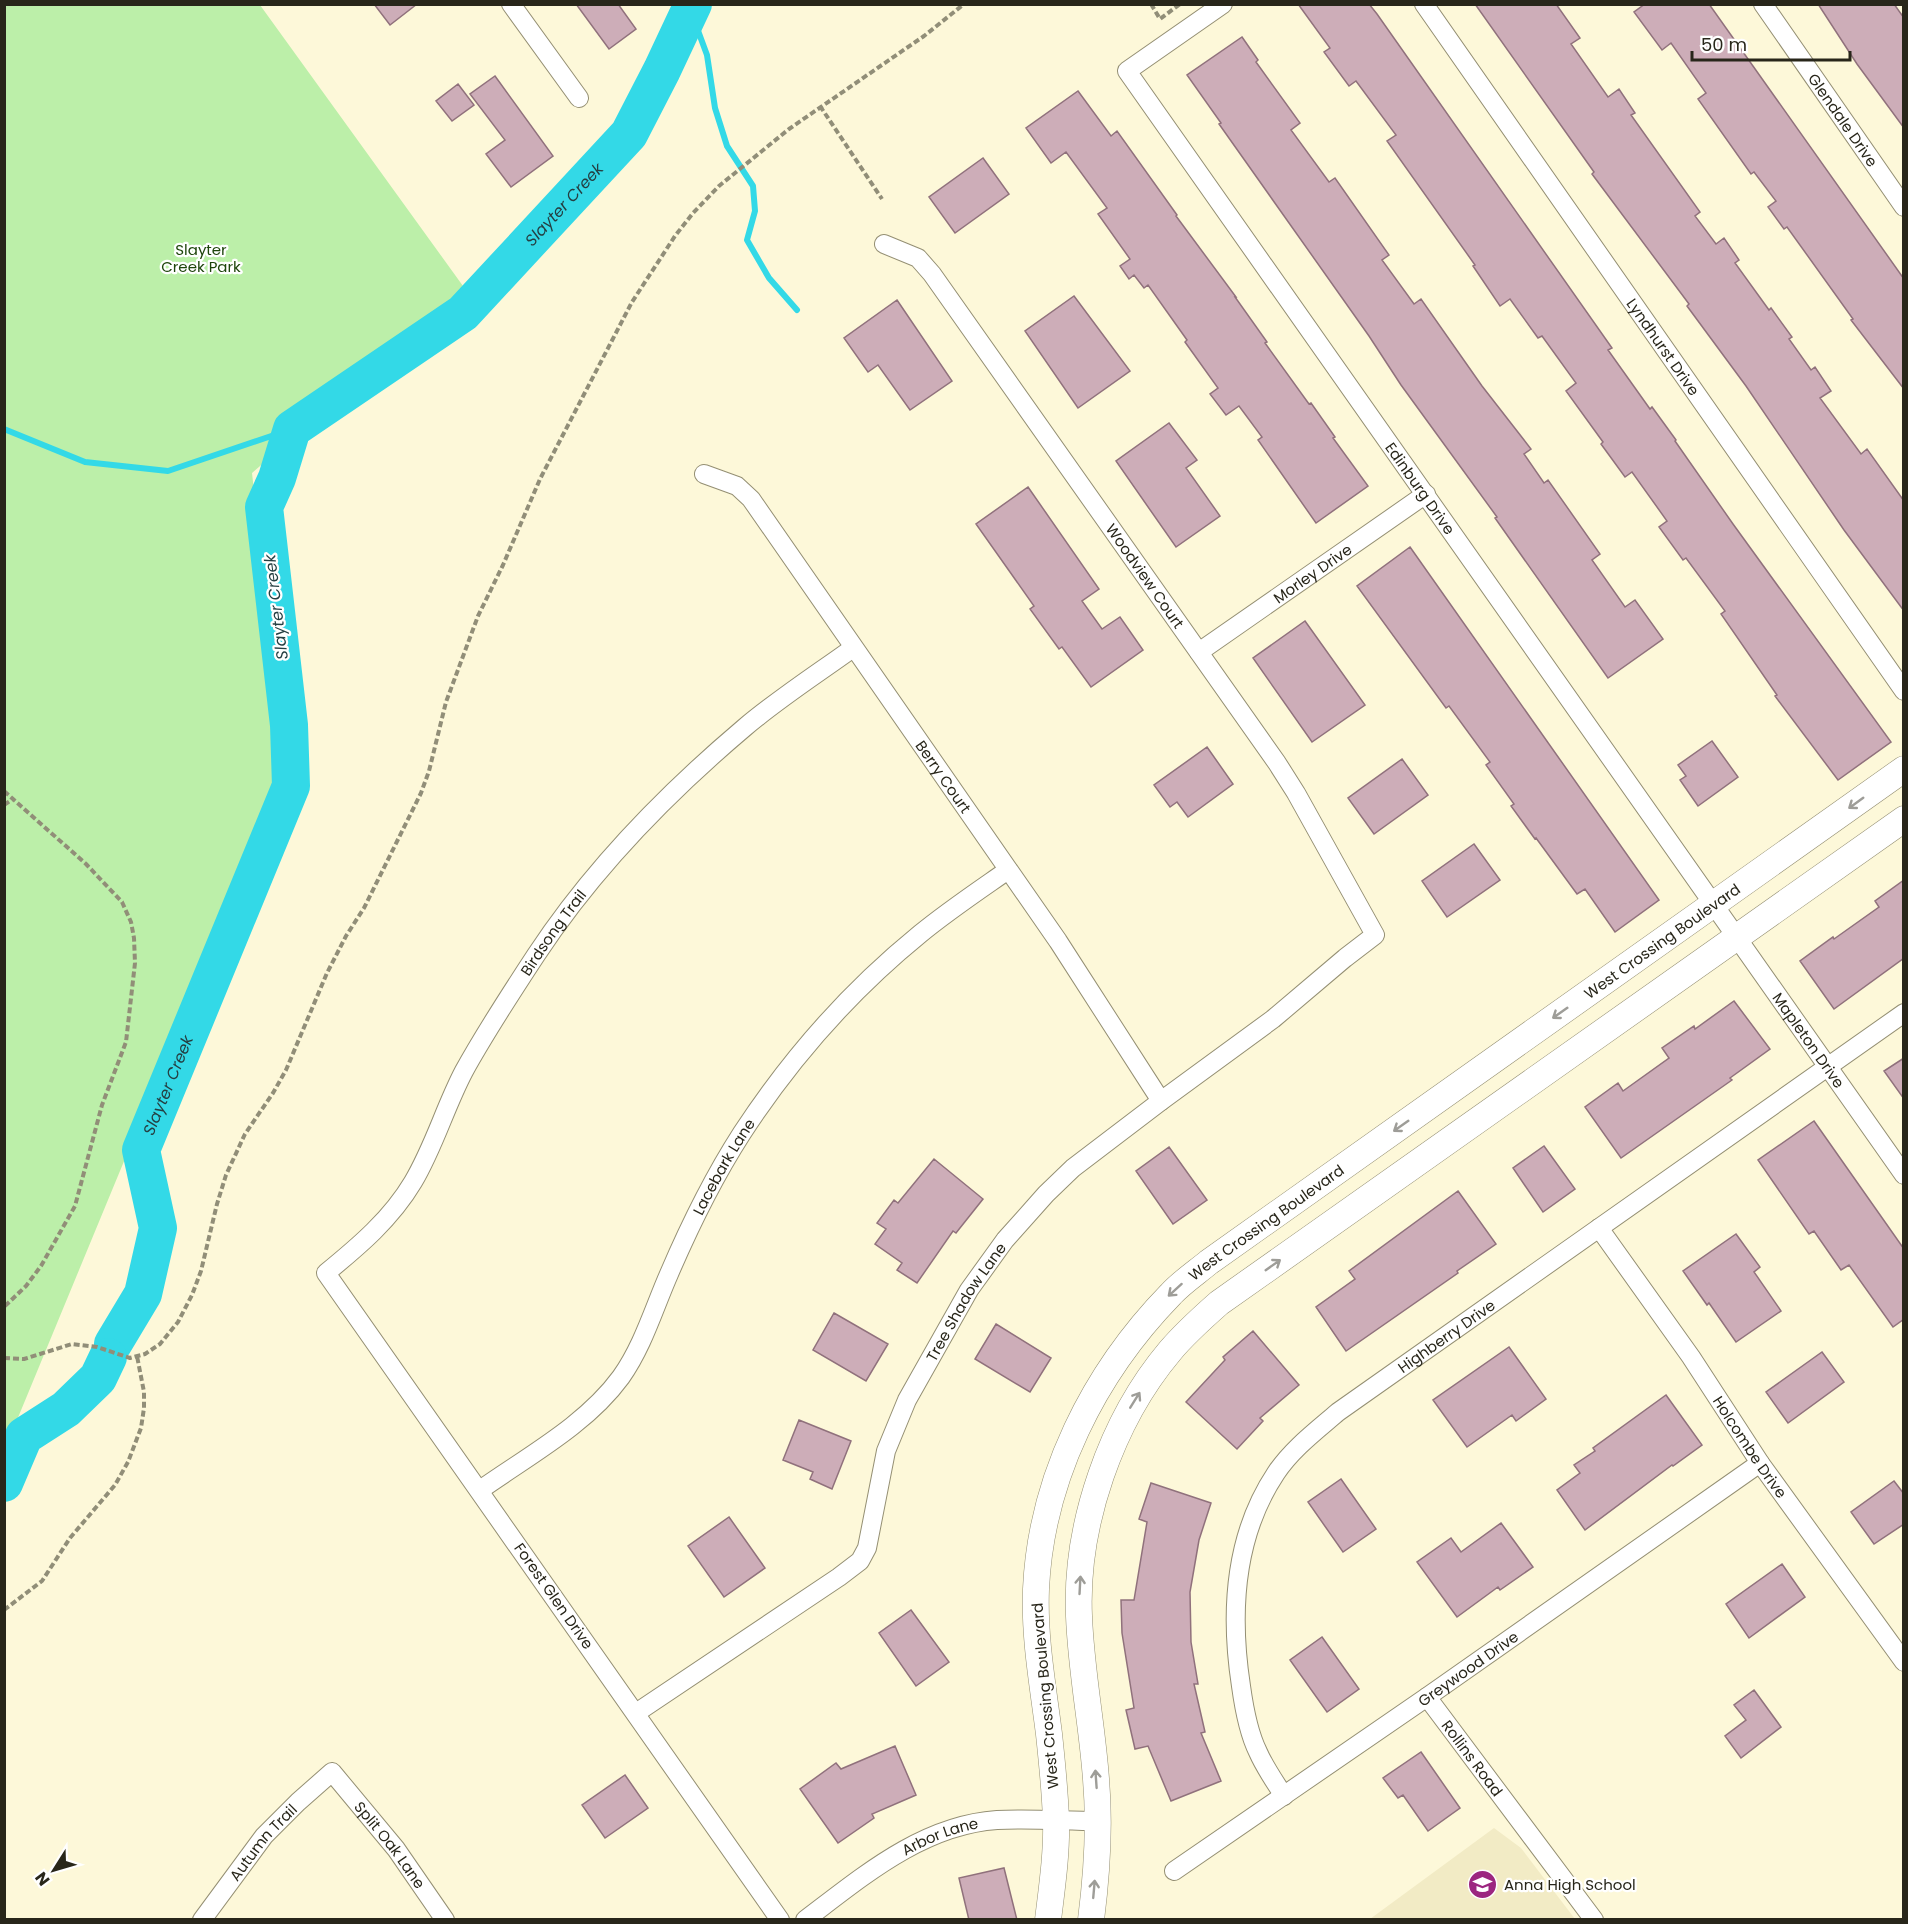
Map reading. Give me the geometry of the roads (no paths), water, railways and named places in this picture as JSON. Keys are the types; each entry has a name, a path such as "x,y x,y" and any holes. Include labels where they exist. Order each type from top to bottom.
{"street":[{"path":"511,4 579,98"},
{"name":"Edinburg Drive","path":"1223,4 1127,71 1714,904"},
{"name":"Lyndhurst Drive","path":"1424,4 1904,690"},
{"name":"Glendale Drive","path":"1763,4 1904,207"},
{"name":"Woodview Court","path":"884,244 918,258 932,274 1254,729 1296,793 1375,935"},
{"name":"Berry Court","path":"704,474 737,486 752,498 1085,982 1161,1101"},
{"name":"Morley Drive","path":"1199,652 1426,494"},
{"name":"Birdsong Trail","path":"326,1273 371,1235 413,1183 476,1050 537,953 586,888 643,822 720,749 766,710 854,648"},
{"name":"West Crossing Boulevard","path":"1048,1920 1055,1866 1056,1821 1049,1735 1038,1647 1036,1589 1042,1535 1055,1480 1084,1414 1106,1374 1139,1329 1172,1292 1209,1262 1904,769"},
{"path":"1091,1920 1098,1821 1096,1779 1078,1615 1081,1562 1089,1513 1114,1443 1131,1407 1170,1351 1219,1303 1904,819"},
{"name":"Lacebark Lane","path":"480,1490 567,1430 606,1394 621,1376 642,1338 690,1224 715,1178 761,1105 816,1033 850,996 919,934 1008,870"},
{"name":"Mapleton Drive","path":"1714,904 1826,1067 1904,1175"},
{"name":"Tree Shadow Lane","path":"636,1713 840,1577 860,1561 867,1548 879,1479 896,1423 924,1367 969,1290 1005,1240 1046,1194 1096,1150 1273,1019 1375,935"},
{"name":"Highberry Drive","path":"1284,1796 1257,1751 1244,1711 1235,1627 1241,1558 1249,1527 1271,1483 1290,1455 1338,1413 1904,1013"},
{"name":"Holcombe Drive","path":"1599,1228 1685,1348 1760,1463 1904,1662"},
{"name":"Forest Glen Drive","path":"326,1273 780,1920"},
{"name":"Greywood Drive","path":"1174,1871 1760,1463"},
{"name":"Rollins Road","path":"1426,1697 1594,1920"},
{"name":"Autumn Trail","path":"202,1920 264,1836 332,1772"},
{"name":"Split Oak Lane","path":"332,1772 396,1849 445,1920"},
{"name":"Arbor Lane","path":"805,1920 870,1871 928,1838 952,1829 997,1820 1098,1821"}],"waterway":[{"name":"Slayter Creek","path":"113,1344 143,1294 158,1228 141,1150 291,786 289,725 264,507 277,478 292,429 463,313 629,134 693,4"},
{"path":"690,9 707,55 715,108 727,146 753,186 755,211 747,240 769,278 797,310"},
{"path":"4,429 85,462 168,471 292,429"},
{"name":"Slayter Creek","path":"4,1483 24,1436 66,1409 98,1378 108,1357"}],"place":[{"name":"Anna High School","path":"1483,1884"}],"park label":[{"name":"Slayter Creek Park","path":"201,258"}]}
